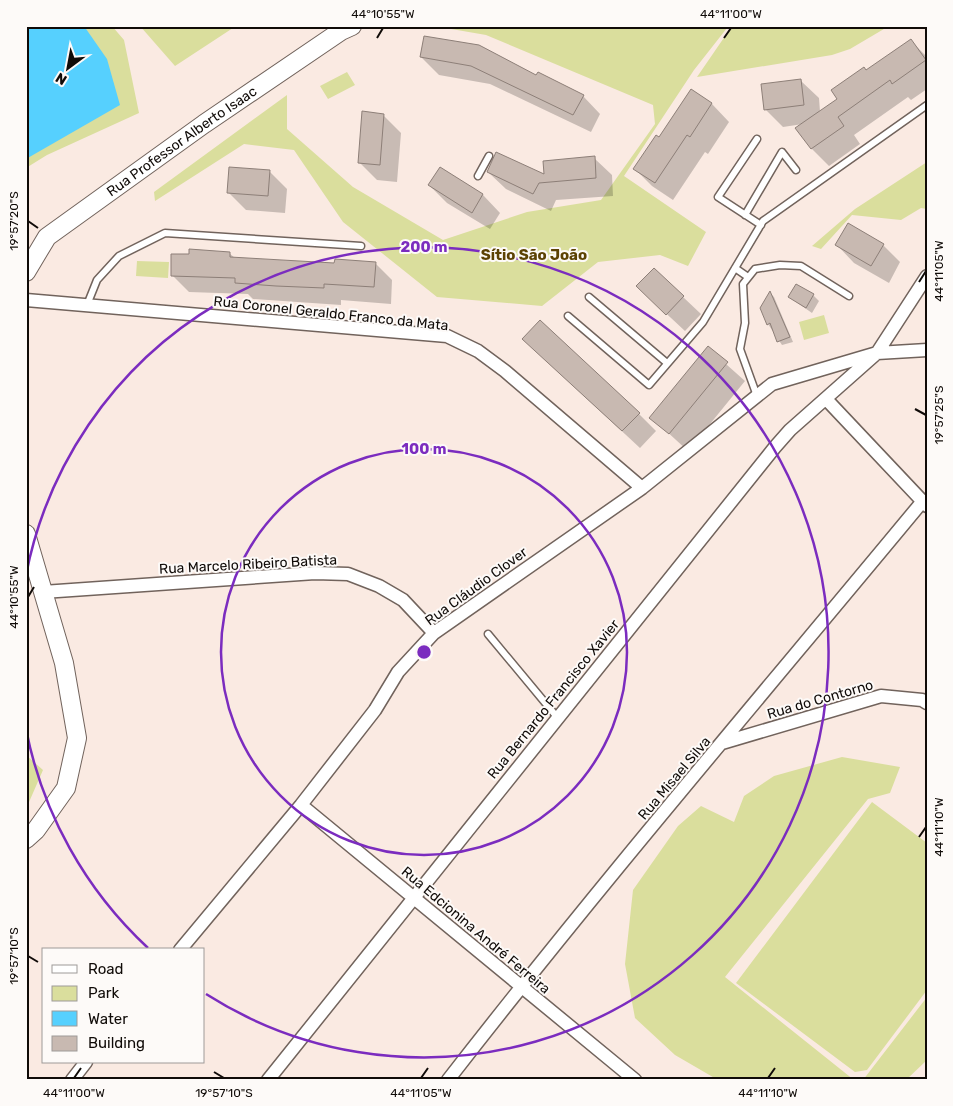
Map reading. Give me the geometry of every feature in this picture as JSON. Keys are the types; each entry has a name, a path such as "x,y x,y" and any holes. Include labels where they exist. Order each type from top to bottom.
{"main road":[{"name":"Rua Professor Alberto Isaac","path":"26,272 47,237 204,124 344,28"},
{"path":"26,534 64,663 77,738 66,788 36,830 26,839"}],"street":[{"name":"Rua Bernardo Francisco Xavier","path":"268,1080 775,446 790,430 877,354 927,276"},
{"name":"Rua Coronel Geraldo Franco da Mata","path":"26,300 447,336 478,351 505,371 642,488"},
{"name":"Rua Cláudio Clover","path":"182,948 301,805 375,710 398,672 434,633 642,488 772,384 877,354 927,350"},
{"path":"826,399 925,503"},
{"name":"Rua Misael Silva","path":"448,1080 520,987 722,743 925,503"},
{"name":"Rua Marcelo Ribeiro Batista","path":"43,592 316,573 348,574 379,586 404,600 434,633"},
{"name":"Rua do Contorno","path":"722,743 881,696 922,700 927,703"},
{"name":"Rua Edcionina André Ferreira","path":"301,805 633,1079"},
{"path":"72,1080 84,1064"}],"lane":[{"path":"568,316 649,385 703,322 763,221 927,105"},
{"path":"758,139 718,196 761,225"},
{"path":"745,214 782,152 796,170"},
{"path":"478,176 489,156"},
{"path":"87,306 97,280 119,256 165,233 361,246"},
{"path":"757,396 740,349 745,323 743,284 755,269 780,265 801,266 848,296"},
{"path":"735,268 748,277"},
{"path":"589,297 667,364"},
{"path":"488,634 557,717"}],"green space":[{"path":"26,26 112,26 124,40 139,113 47,155 26,168"},
{"path":"140,26 236,26 175,66"},
{"path":"434,26 727,28 694,70 624,176 706,232 688,266 660,255 598,262 542,306 437,297 343,222 294,150 244,144 155,201 154,192 287,95 287,129 353,187 443,240 527,212 601,200 655,124 653,105 486,35"},
{"path":"732,26 889,26 850,49 832,55 697,77"},
{"path":"347,72 355,85 328,99 320,86"},
{"path":"927,162 927,209 921,208 901,220 852,215 821,249 812,246 855,209"},
{"path":"137,261 169,262 168,278 136,276"},
{"path":"824,315 829,333 804,340 799,322"},
{"path":"26,755 43,770 26,809"},
{"path":"842,757 900,767 890,793 868,799 725,977 854,1080 718,1080 675,1055 635,1018 625,964 633,890 678,826 701,806 734,822 744,796 774,776"},
{"path":"872,802 927,843 927,990 867,1070 855,1072 736,983"},
{"path":"927,997 927,1060 906,1080 863,1080"}],"water":[{"path":"26,26 84,26 107,59 120,105 26,159"}],"building":[{"path":"424,36 479,45 536,75 538,72 584,95 573,115 471,66 420,57"},
{"path":"911,39 926,60 892,84 890,80 838,117 844,126 811,149 795,128 837,99 831,90 864,67 866,70"},
{"path":"801,79 804,105 764,110 761,84"},
{"path":"691,89 712,103 690,137 687,135 655,183 633,169 656,135 659,137"},
{"path":"362,111 384,114 380,165 358,163"},
{"path":"496,152 544,174 543,161 595,156 596,178 539,183 533,194 487,172"},
{"path":"229,167 270,170 268,196 227,193"},
{"path":"440,167 483,194 472,213 428,185"},
{"path":"848,223 884,244 871,266 835,245"},
{"path":"189,249 230,252 230,257 334,263 335,259 376,262 374,287 324,284 324,288 276,286 235,283 235,278 171,276 171,254 189,254"},
{"path":"654,268 684,296 666,315 636,286"},
{"path":"796,284 814,294 806,308 788,297"},
{"path":"770,291 790,337 777,342 770,323 767,325 760,308"},
{"path":"540,320 640,413 622,431 522,339"},
{"path":"708,346 728,362 669,434 649,418"}],"district":[{"name":"Sítio São João","path":"534,255"}]}
